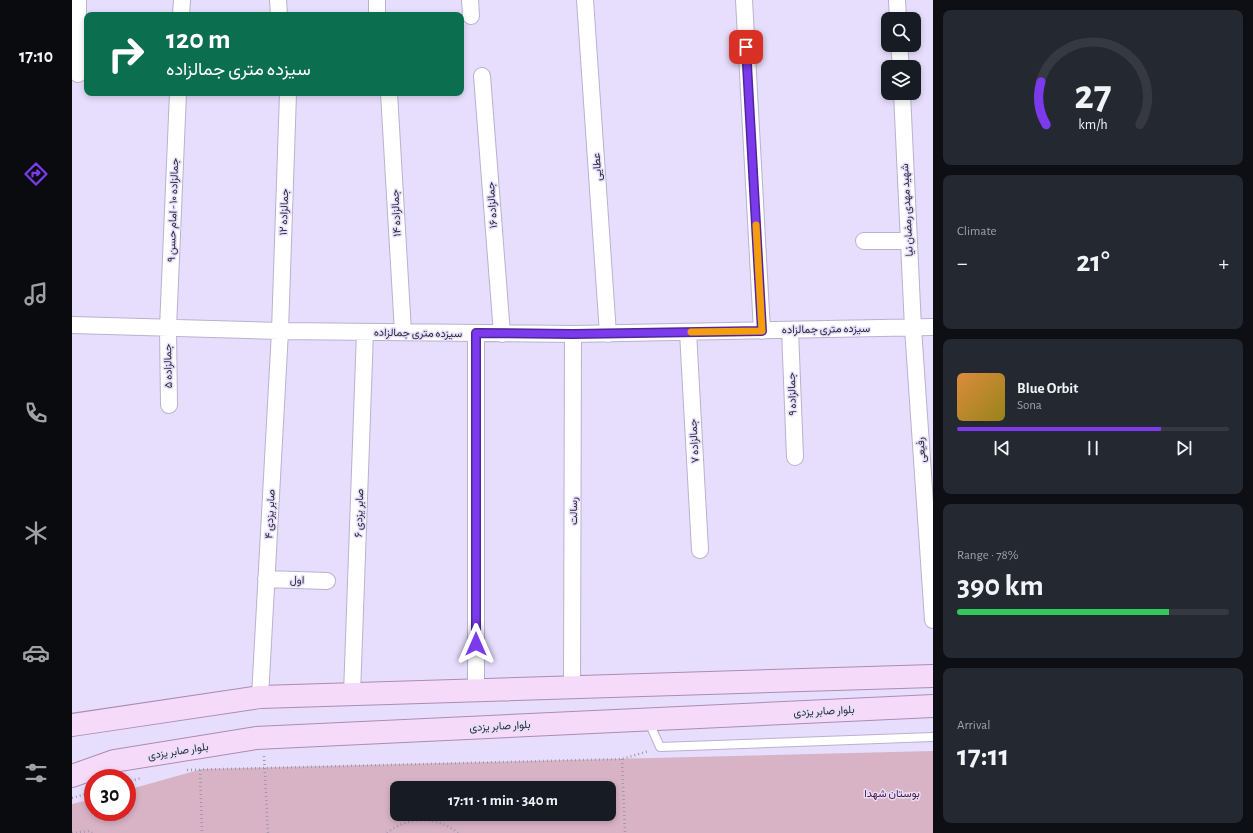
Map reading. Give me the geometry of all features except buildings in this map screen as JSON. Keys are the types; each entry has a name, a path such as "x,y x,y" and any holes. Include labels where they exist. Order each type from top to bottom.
{"main road":[{"path":"72,725 260,697 933,676"},
{"name":"بلوار صابر یزدی","path":"72,776 114,761 263,737 933,706"}],"street":[{"path":"78,0 78,74"},
{"path":"181,12 182,0"},
{"path":"278,0 279,12"},
{"path":"377,0 377,12"},
{"path":"470,0 471,16"},
{"name":"عطایی","path":"585,0 608,334"},
{"path":"744,0 762,331"},
{"path":"897,0 898,12"},
{"name":"جمالزاده ۱۶","path":"482,76 502,334"},
{"name":"جمالزاده ۱۰ - امام حسن ۹","path":"168,328 178,96"},
{"name":"جمالزاده ۱۲","path":"280,331 288,96"},
{"name":"جمالزاده ۱۴","path":"389,96 403,332"},
{"name":"شهید مهدی رمضان نیا","path":"902,100 912,328"},
{"path":"864,241 909,241"},
{"name":"سیزده متری جمالزاده","path":"72,325 280,331 502,334 608,334 933,327"},
{"name":"جمالزاده ۵","path":"168,328 169,405"},
{"name":"رفیعی","path":"912,328 933,620"},
{"name":"جمالزاده ۹","path":"790,330 795,457"},
{"name":"صابر یزدی ۴","path":"260,697 280,331"},
{"name":"صابر یزدی ۶","path":"352,694 365,332"},
{"name":"جمالزاده ۷","path":"688,332 700,550"},
{"path":"476,333 476,690"},
{"name":"رسالت","path":"572,687 573,334"},
{"name":"اول","path":"266,580 327,581"}],"lane":[{"path":"648,720 660,747 933,737"}],"path":[{"path":"263,737 268,833"},
{"path":"185,770 622,759 660,747"},
{"path":"622,759 625,833"},
{"path":"200,770 202,833"},
{"path":"136,780 142,778"},
{"path":"72,798 84,795"},
{"path":"387,833 394,828 412,821 432,820 451,827 458,833"},
{"path":"72,833 89,831 92,833"}],"green space":[{"name":"بوستان شهدا","path":"933,751 933,833 72,833 72,804 84,801 84,821 136,821 136,787 202,769"}],"slow traffic":[{"path":"691,332 762,331 756,225"}],"route":[{"path":"476,644 476,333 573,334 762,331 746,47"}]}
